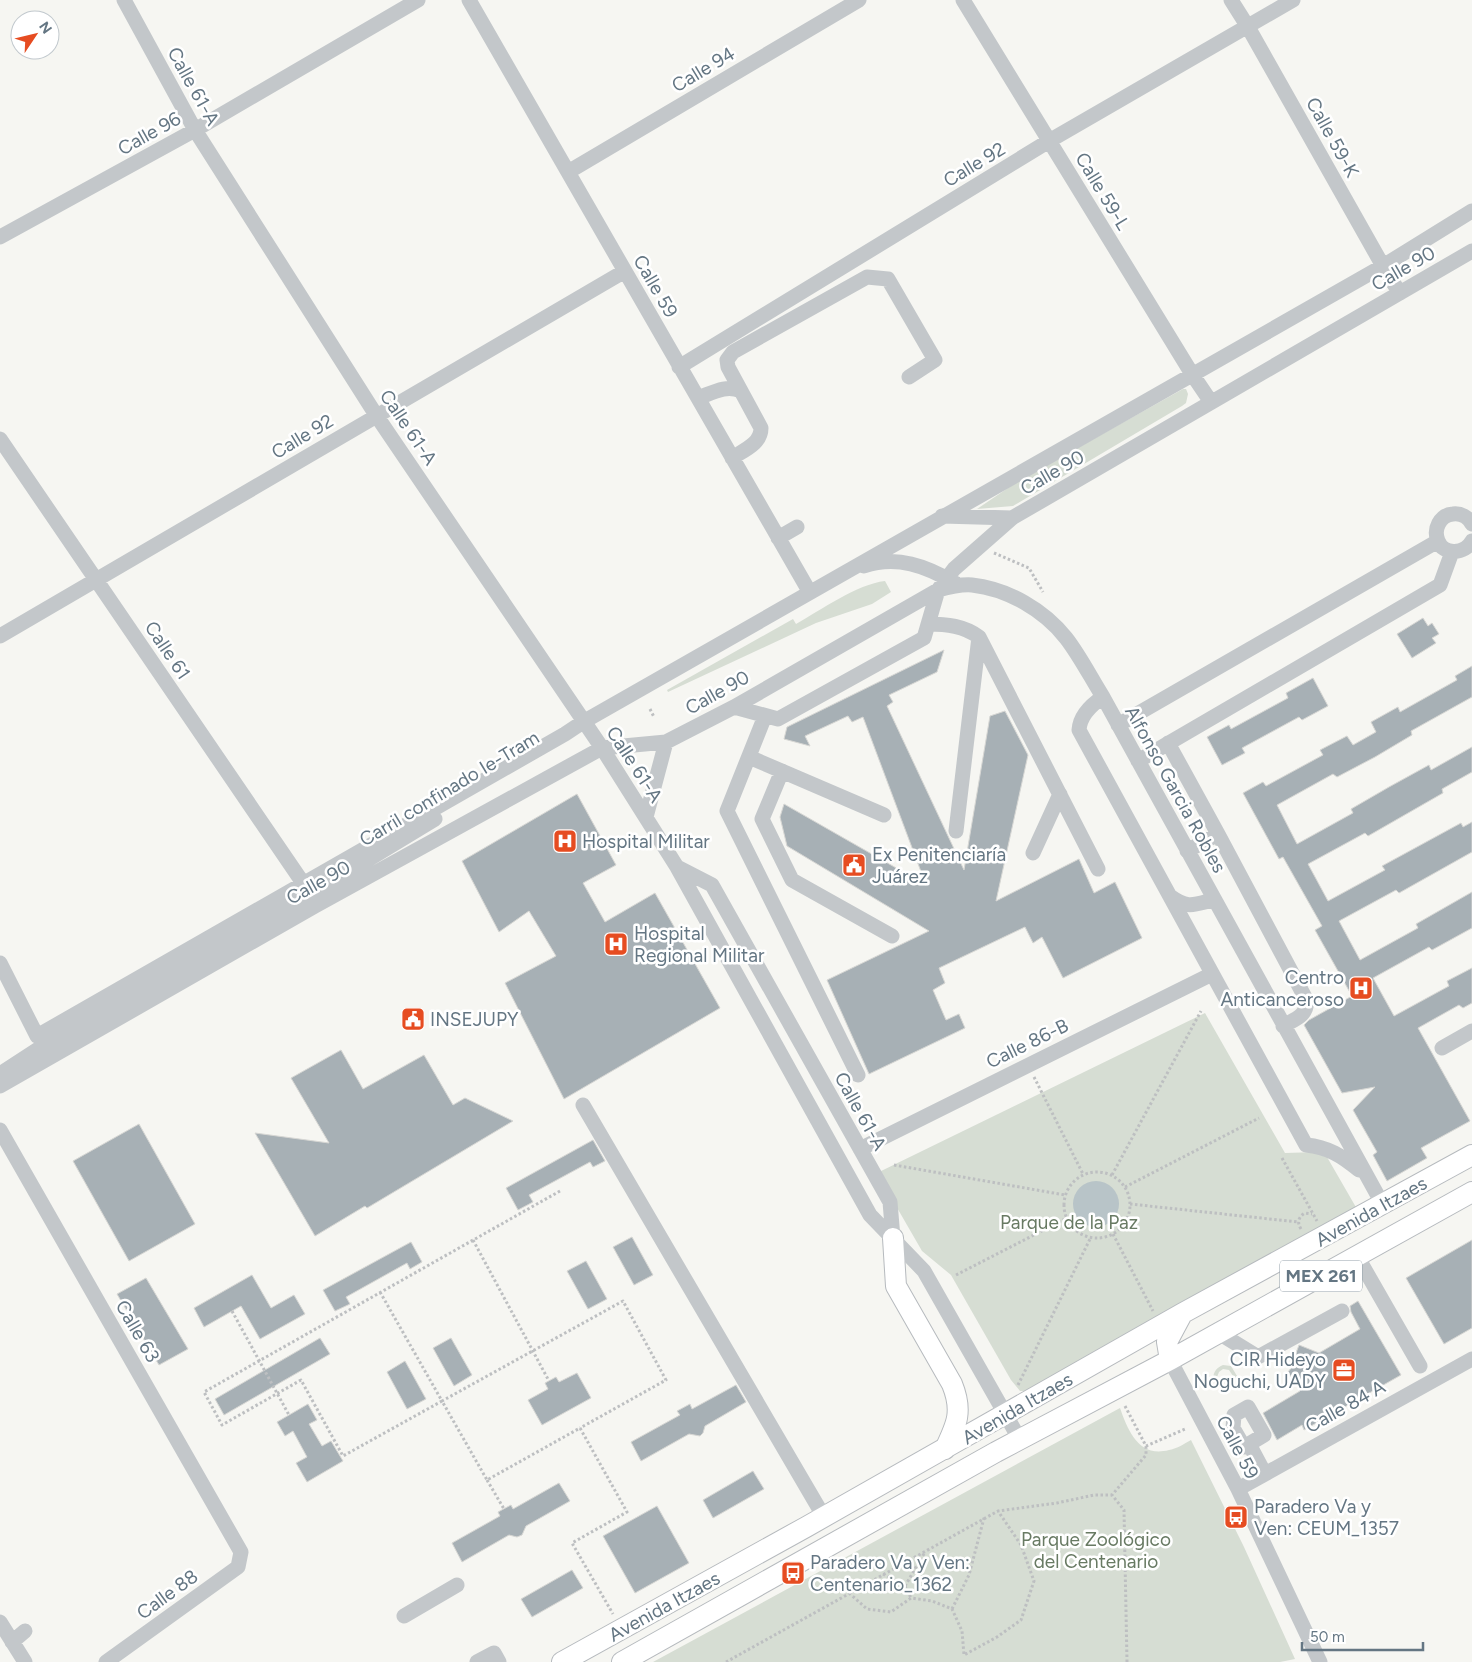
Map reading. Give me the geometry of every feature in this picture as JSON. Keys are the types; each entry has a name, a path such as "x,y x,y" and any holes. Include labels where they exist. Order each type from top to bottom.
{"main road":[{"name":"Avenida Itzaes","path":"562,1662 806,1528 1183,1313 1472,1156"},
{"name":"Avenida Itzaes","path":"622,1662 996,1452 1170,1360 1472,1192"},
{"path":"893,1238 896,1286 957,1396 959,1414 945,1449"},
{"path":"1170,1360 1167,1342 1183,1313"},
{"path":"806,1528 816,1552"}],"street":[{"name":"Calle 61-A","path":"124,0 195,130 376,415 602,748 646,817 677,867 870,1215 924,1271 1020,1440"},
{"name":"Calle 96","path":"0,238 195,130 418,0"},
{"name":"Calle 59","path":"469,0 809,592"},
{"name":"Calle 94","path":"568,172 859,0"},
{"name":"Calle 59-L","path":"964,0 1192,374 1211,402"},
{"name":"Calle 59-K","path":"1231,0 1383,266 1400,292"},
{"name":"Calle 92","path":"679,367 1050,141 1293,0"},
{"path":"584,724 842,573 1383,266 1472,211"},
{"name":"Calle 90","path":"0,1086 315,906 602,748 666,742 734,707 948,584 954,569 1012,518 1472,251"},
{"path":"856,259 867,277"},
{"name":"Calle 92","path":"0,636 625,271"},
{"path":"732,458 759,440 761,428 728,366 727,360 733,352 867,277 888,279 935,360 909,376"},
{"path":"698,398 721,389 741,391"},
{"name":"Calle 61","path":"0,439 303,883"},
{"path":"1465,551 1446,549 1438,541 1437,528 1443,518 1454,514 1470,518"},
{"path":"942,516 1012,518"},
{"path":"778,538 797,527"},
{"path":"1118,725 1438,541"},
{"path":"1138,761 1440,585 1465,551"},
{"path":"734,707 778,719 924,638 928,624 948,584 930,570 898,561 879,562 842,573"},
{"name":"Alfonso Garcia Robles","path":"948,584 971,585 997,590 1022,601 1041,614 1067,639 1103,697 1213,900 1383,1205"},
{"path":"928,624 947,624 969,630 980,637 1098,869"},
{"path":"956,831 980,637"},
{"name":"Alfonso Garcia Robles","path":"1103,697 1084,714 1079,724 1079,730 1306,1145 1334,1152 1346,1158 1367,1177"},
{"path":"765,716 727,811 858,1074"},
{"name":"Calle 90","path":"0,963 37,1036 584,724"},
{"name":"Carril confinado Ie-Tram","path":"0,1074 49,1042 313,893 563,742 584,724"},
{"path":"646,817 666,742"},
{"path":"1168,743 1307,1001 1307,1010 1283,1026"},
{"path":"749,757 884,815"},
{"path":"782,771 762,819 792,880 892,936"},
{"path":"1033,853 1060,794"},
{"path":"1187,851 1218,834"},
{"name":"Calle 61-A","path":"677,867 712,885 890,1202 893,1238"},
{"name":"Alfonso Garcia Robles","path":"1170,896 1180,904 1190,905 1213,900"},
{"name":"Calle 86-B","path":"860,1149 1212,974"},
{"path":"1442,1048 1472,1031"},
{"path":"583,1105 824,1517"},
{"name":"Calle 63","path":"0,1130 241,1552"},
{"path":"1357,1256 1420,1366"},
{"path":"1219,1333 1258,1357 1342,1311"},
{"name":"Calle 84 A","path":"1238,1489 1472,1359"},
{"name":"Calle 59","path":"1170,1360 1238,1489 1320,1662"},
{"path":"1249,1444 1265,1474"},
{"name":"Calle 88","path":"106,1662 238,1567 241,1552"},
{"path":"404,1616 458,1585"},
{"path":"0,1622 25,1662"},
{"path":"12,1642 25,1631"},
{"path":"477,1662 494,1653 499,1662"}],"path":[{"path":"991,551 1029,568 1043,592"},
{"path":"650,709 654,717"},
{"path":"1112,1175 1201,1011"},
{"path":"1028,1065 1083,1174"},
{"path":"1126,1188 1259,1118"},
{"path":"1282,1158 1318,1225"},
{"path":"894,1164 1065,1195"},
{"path":"1092,1172 1112,1175 1126,1188 1130,1204 1129,1214 1125,1222 1113,1234 1105,1237 1091,1237 1079,1232 1072,1227 1067,1218 1064,1204 1065,1195 1071,1183 1083,1174 1092,1172"},
{"path":"487,1480 666,1380 623,1301 343,1456 301,1380 222,1425 204,1392 560,1191"},
{"path":"1130,1204 1298,1222"},
{"path":"1306,1232 1301,1229 1298,1222 1305,1213 1312,1214"},
{"path":"956,1275 1067,1218"},
{"path":"1113,1234 1155,1316"},
{"path":"1018,1386 1091,1237"},
{"path":"473,1240 549,1381"},
{"path":"380,1292 504,1509"},
{"path":"232,1311 289,1415"},
{"path":"726,1662 731,1661 998,1511 1057,1503 1094,1495 1112,1495 1146,1455 1146,1446 1125,1406"},
{"path":"580,1428 627,1512 572,1543 614,1616"},
{"path":"1146,1446 1185,1429"},
{"path":"1112,1495 1124,1510 1128,1662"},
{"path":"849,1594 867,1609 890,1612 911,1598 932,1601 952,1609 962,1631 964,1655 997,1637 1021,1620 1034,1581 1021,1545 998,1511"},
{"path":"952,1609 969,1575 984,1518"},
{"path":"905,1586 925,1551"},
{"path":"883,1574 905,1586 911,1598"}],"green space":[{"path":"1186,389 1188,394 1186,403 1182,406 1013,506 977,509 1020,480"},
{"path":"885,581 891,592 872,604 816,623 668,692 667,690 793,619 796,624 851,592"},
{"name":"Parque de la Paz","path":"1205,1013 1285,1153 1317,1152 1327,1157 1357,1209 1027,1391 1020,1391 1011,1380 951,1275 922,1251 877,1173"},
{"path":"1223,1365 1231,1366 1237,1376 1236,1384 1229,1389 1218,1387 1214,1381 1215,1372","holes":["1223,1369 1229,1370 1233,1376 1232,1381 1226,1385 1219,1382 1217,1377 1219,1372"]},
{"name":"Parque Zoológico del Centenario","path":"1120,1408 1136,1441 1150,1450 1172,1449 1191,1440 1244,1547 1295,1659 1280,1662 653,1662"}],"shaded area":[{"path":"1092,1181 1100,1181 1109,1185 1115,1191 1119,1204 1115,1217 1109,1223 1100,1227 1092,1227 1083,1223 1077,1217 1073,1208 1073,1200 1077,1191 1083,1185"}],"building":[{"path":"1423,618 1428,626 1432,623 1439,634 1432,638 1436,643 1412,658 1397,634"},
{"name":"Ex Penitenciaría Juárez","path":"944,650 937,672 889,695 893,702 887,706 964,870 990,716 1005,711 1028,755 996,901 1079,859 1094,893 1115,882 1142,938 1063,978 1042,937 1033,943 1025,927 939,968 945,983 933,990 946,1020 959,1014 965,1028 869,1074 827,980 929,931 787,846 780,817 784,804 926,885 863,717 852,722 848,716 805,736 810,746 784,739 787,727"},
{"path":"1472,666 1472,697 1411,731 1412,735 1375,757 1337,777 1333,774 1277,805 1297,844 1353,813 1351,809 1389,787 1429,765 1431,770 1472,747 1472,772 1442,789 1443,793 1368,836 1365,833 1308,864 1328,901 1385,870 1382,866 1461,823 1463,827 1472,822 1472,852 1399,893 1396,890 1339,921 1360,960 1418,928 1416,924 1472,892 1472,928 1432,950 1429,947 1373,978 1394,1016 1449,986 1447,981 1472,968 1472,1003 1463,1008 1459,1005 1418,1028 1470,1121 1421,1148 1427,1158 1387,1181 1373,1155 1377,1152 1353,1110 1375,1087 1342,1093 1304,1025 1309,1020 1352,996 1315,930 1322,926 1283,857 1279,859 1243,793 1263,782 1266,786 1323,755 1320,750 1347,736 1353,745 1376,732 1371,722 1398,707 1400,712 1457,680 1455,676"},
{"path":"1313,678 1328,706 1302,720 1299,717 1242,748 1245,753 1222,765 1207,737 1229,725 1231,729 1288,698 1286,693"},
{"name":"Hospital Regional Militar","path":"577,794 616,865 583,883 605,922 655,893 720,1008 564,1099 505,983 556,956 529,911 499,932 462,861"},
{"path":"341,1050 363,1089 424,1055 453,1105 465,1098 513,1121 367,1208 365,1206 315,1236 255,1133 329,1143 291,1078"},
{"path":"139,1124 195,1224 129,1261 73,1161"},
{"path":"593,1140 605,1161 593,1167 590,1162 529,1195 533,1202 518,1210 506,1188"},
{"path":"632,1237 653,1275 634,1285 613,1247"},
{"path":"1472,1240 1472,1328 1444,1344 1406,1278"},
{"path":"411,1242 422,1262 410,1269 407,1263 346,1297 350,1304 335,1311 323,1290"},
{"path":"586,1261 607,1299 588,1309 567,1271"},
{"path":"252,1275 271,1308 294,1295 305,1314 260,1339 241,1306 204,1327 194,1308"},
{"path":"146,1278 188,1349 159,1365 117,1294"},
{"name":"CIR Hideyo Noguchi, UADY","path":"1358,1301 1401,1375 1304,1430 1302,1425 1277,1440 1263,1413 1300,1391 1288,1372 1295,1363 1299,1345 1319,1353 1360,1329 1350,1306"},
{"path":"320,1338 330,1354 224,1415 215,1399"},
{"path":"451,1338 472,1375 454,1386 433,1348"},
{"path":"405,1361 426,1399 407,1409 387,1372"},
{"path":"577,1373 591,1398 542,1425 528,1400 548,1389 545,1383 556,1377 559,1382"},
{"path":"736,1385 746,1402 705,1426 700,1436 689,1434 641,1461 631,1442 680,1415 677,1411 690,1404 692,1409"},
{"path":"308,1404 317,1420 309,1424 322,1446 331,1441 343,1461 307,1482 296,1463 307,1457 293,1431 285,1436 277,1422"},
{"path":"753,1471 764,1489 713,1518 703,1500"},
{"path":"559,1483 570,1501 526,1526 522,1535 517,1537 509,1535 462,1562 452,1543 500,1516 498,1512 511,1505 513,1509"},
{"path":"657,1506 689,1563 635,1593 603,1536"},
{"path":"572,1570 583,1588 532,1617 521,1599"}],"place":[{"name":"Hospital Militar","path":"565,841"},
{"name":"Ex Penitenciaría Juárez","path":"854,865"},
{"name":"Hospital Regional Militar","path":"616,944"},
{"name":"Centro Anticanceroso","path":"1361,988"},
{"name":"INSEJUPY","path":"413,1019"},
{"name":"CIR Hideyo Noguchi, UADY","path":"1344,1370"},
{"name":"Paradero Va y Ven: CEUM_1357","path":"1236,1517"},
{"name":"Paradero Va y Ven: Centenario_1362","path":"793,1573"}]}
